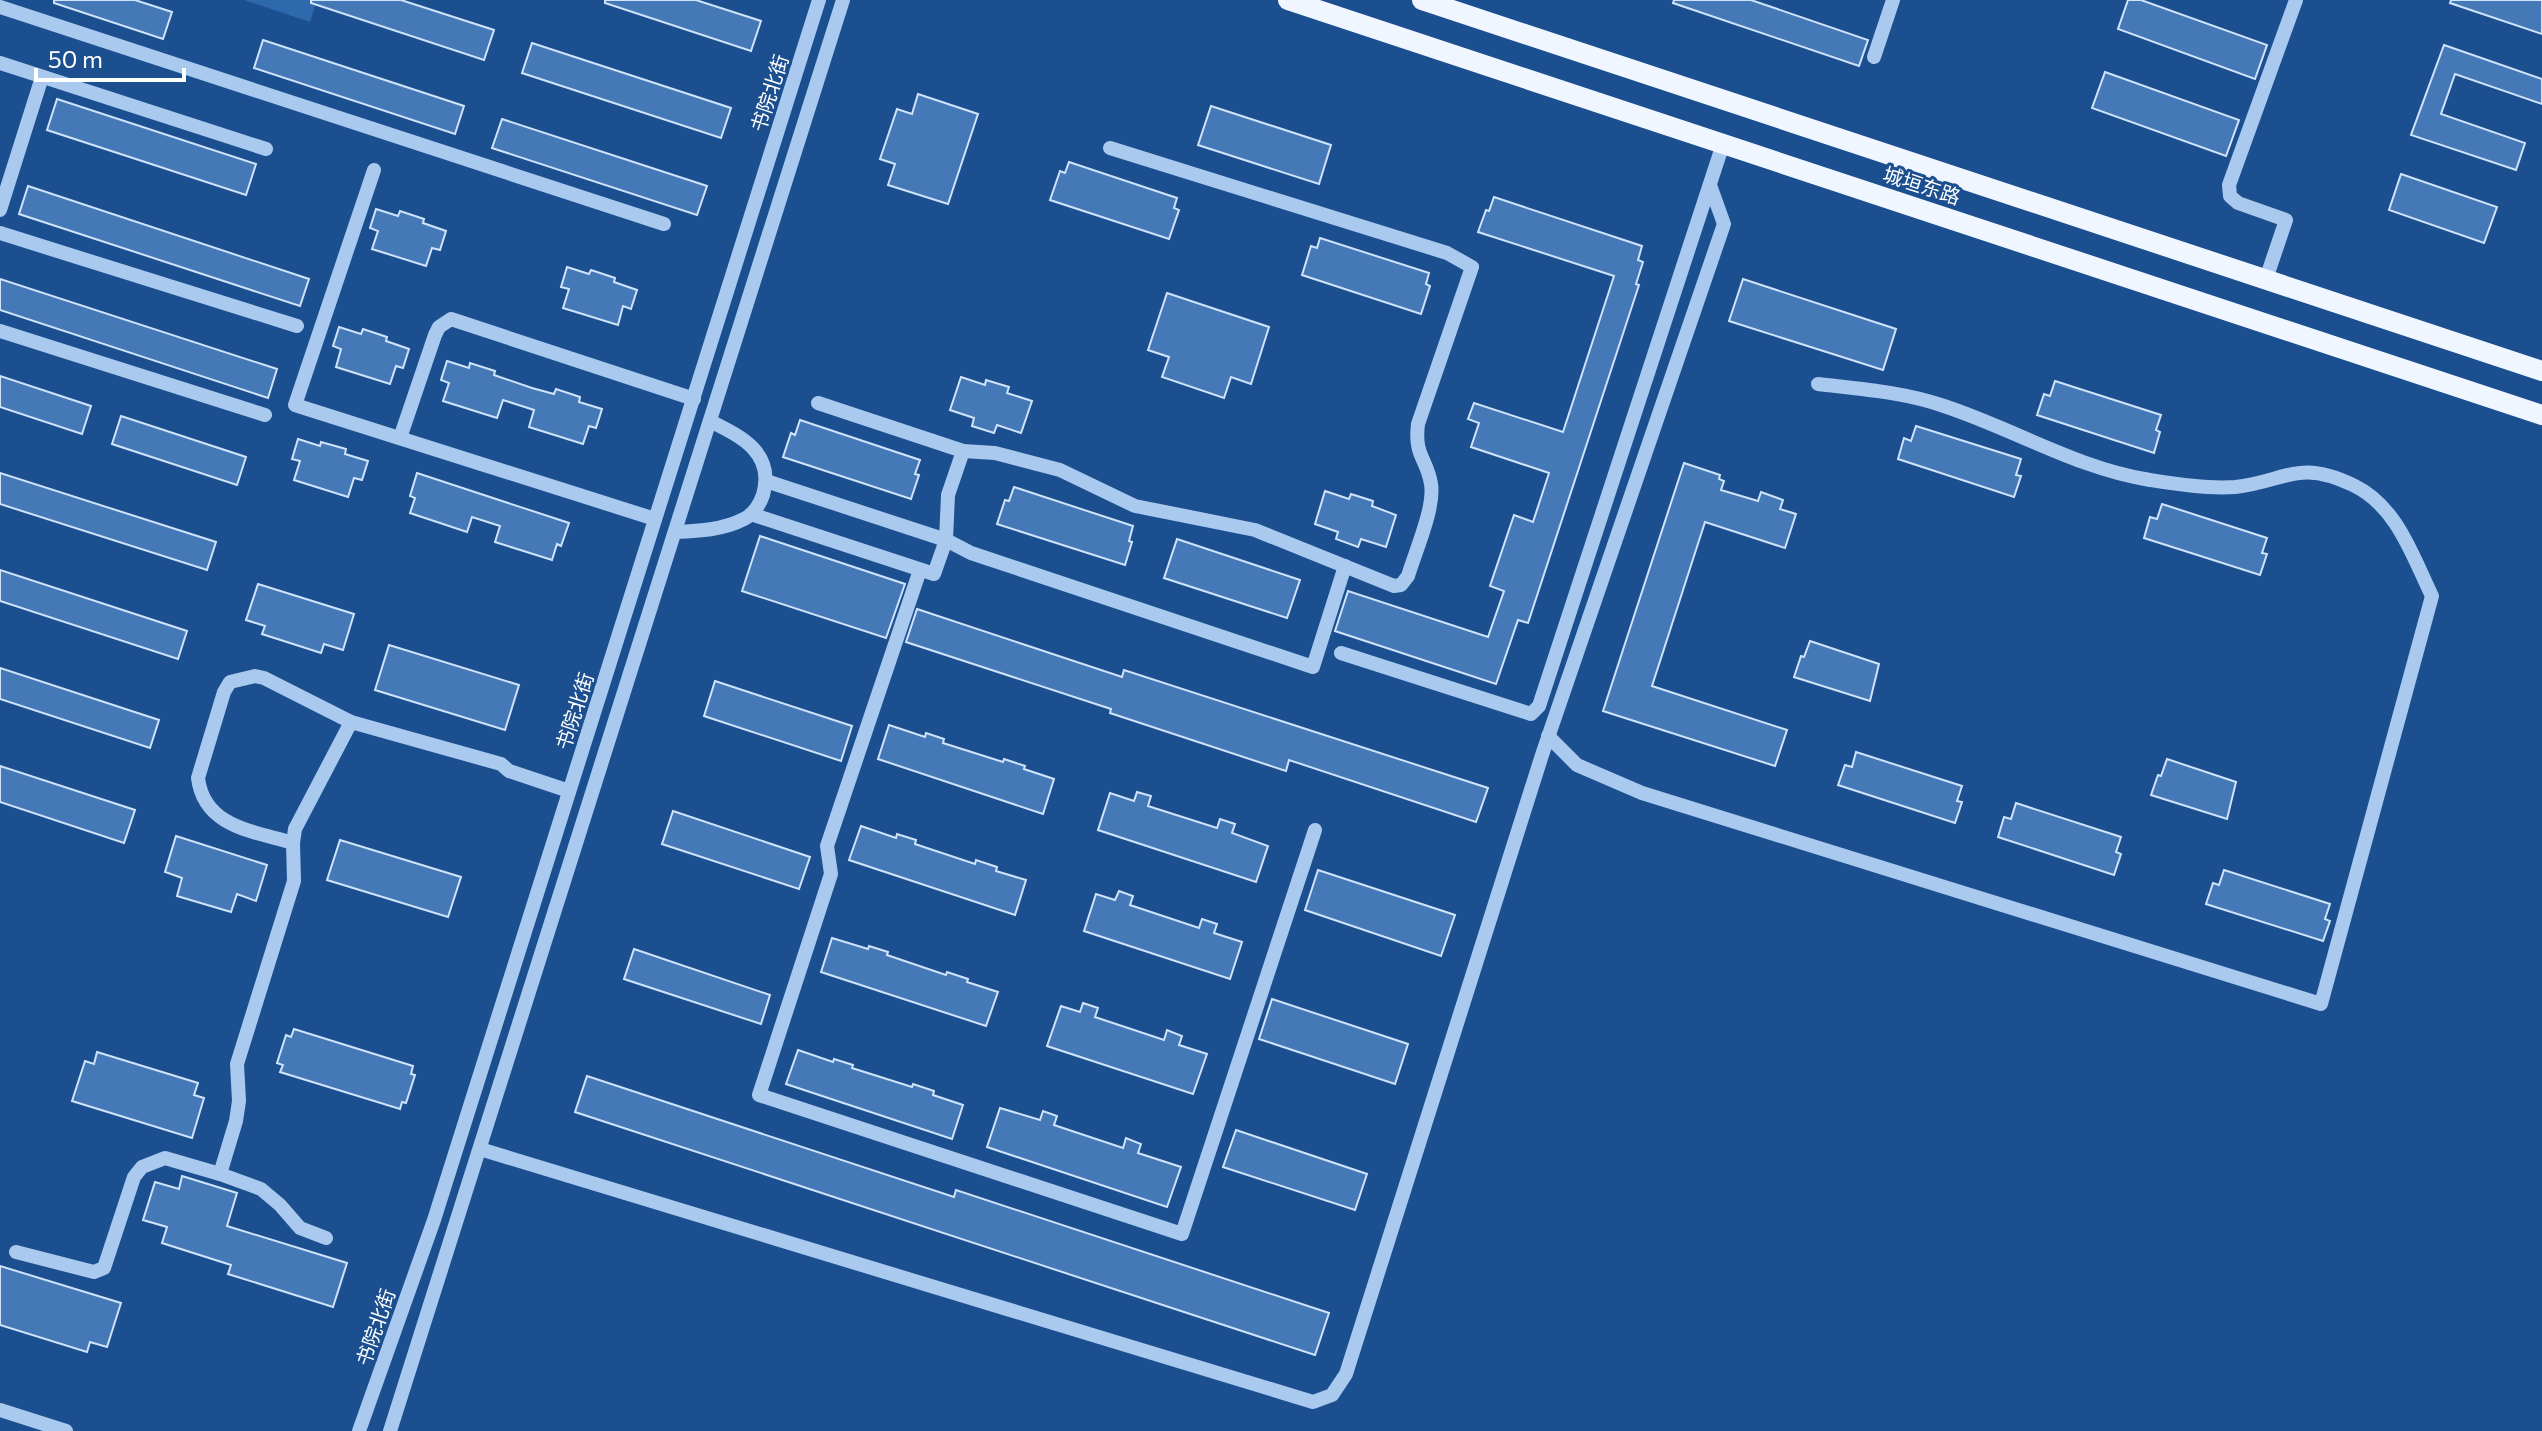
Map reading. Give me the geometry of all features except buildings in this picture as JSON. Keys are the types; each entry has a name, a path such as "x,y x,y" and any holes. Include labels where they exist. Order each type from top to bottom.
{"main road":[{"name":"城垣东路","path":"1288,0 2542,415"},
{"name":"城垣东路","path":"1422,0 2542,371"}],"street":[{"name":"书院北街","path":"359,1431 434,1220 819,0"},
{"path":"390,1431 843,0"},
{"path":"1874,57 1893,0"},
{"path":"2266,279 2286,220 2238,203 2230,196 2229,185 2296,0"},
{"path":"0,7 664,224"},
{"path":"0,63 266,149"},
{"path":"0,210 42,77"},
{"path":"1341,653 1531,714 1539,706 1723,144"},
{"path":"818,403 963,451 995,453 1060,470 1135,506 1255,530 1394,586 1401,585 1408,576 1430,506 1431,484 1418,451 1418,424 1472,267 1447,253 1110,148"},
{"path":"374,170 295,405 655,519"},
{"path":"480,1149 1313,1402 1332,1395 1346,1374 1548,736 1724,224 1710,185"},
{"path":"0,233 297,326"},
{"path":"400,438 435,335 439,327 451,319 694,399"},
{"path":"0,331 265,415"},
{"path":"1548,736 1577,765 1642,793 2321,1004 2432,596 2393,517 2366,492 2314,472 2294,472 2237,487 2152,480 2105,471 2076,461 1914,397 1818,384"},
{"path":"675,532 708,530 744,519 762,497 766,468 758,454 742,437 710,421"},
{"path":"751,514 934,574 946,540 948,495 963,451"},
{"path":"766,481 1313,667 1345,566"},
{"path":"920,570 827,846 831,874 759,1095 1182,1234 1315,830"},
{"path":"293,843 219,819 200,791 198,778 224,692 230,682 255,676 264,678 351,722 501,764 509,771 569,791"},
{"path":"220,1174 236,1121 239,1101 237,1064 294,881 293,843 302,812 351,722"},
{"path":"16,1252 94,1272 104,1268 134,1177 142,1167 165,1158 261,1189 300,1228 326,1238"},
{"path":"0,1410 66,1431"}],"shaded area":[{"path":"244,0 317,0 310,22"}]}
